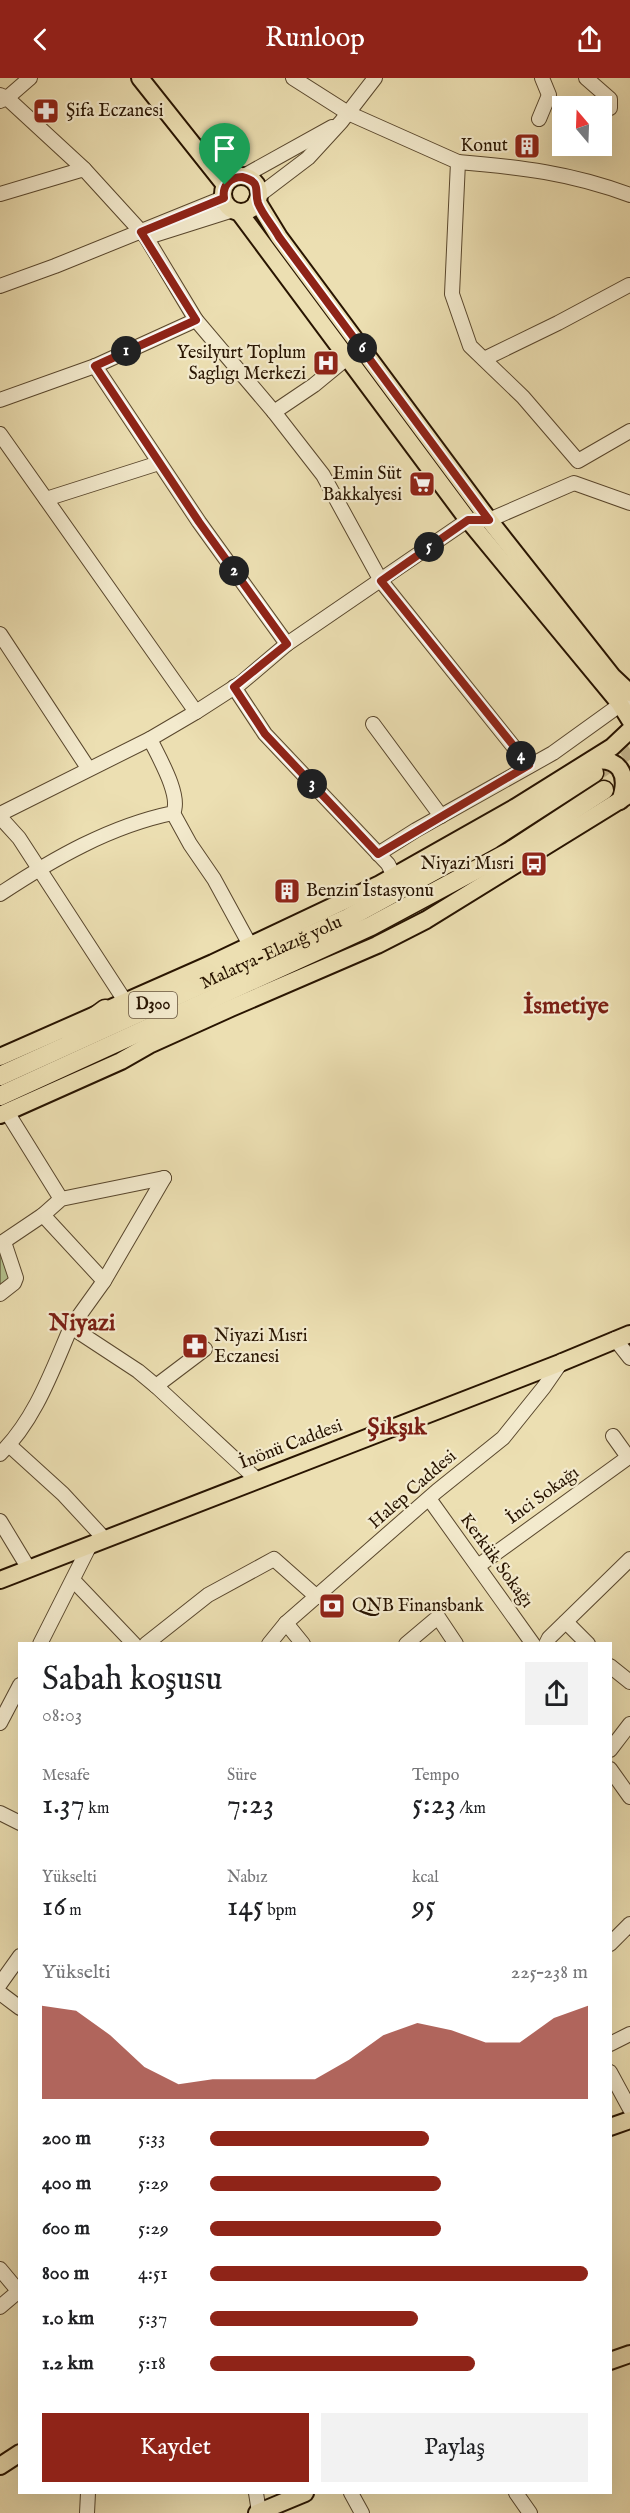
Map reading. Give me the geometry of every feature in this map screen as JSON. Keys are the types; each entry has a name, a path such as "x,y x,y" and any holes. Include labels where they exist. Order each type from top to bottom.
{"highway":[{"name":"Malatya-Elazığ yolu","path":"0,1076 348,918 492,838 592,768"},
{"name":"D300","path":"2,1107 116,1044 370,926 618,795"},
{"path":"33,1061 105,1009"}],"main road":[{"path":"140,78 233,193 250,209 258,198"},
{"path":"152,78 348,357 468,520 627,698"},
{"path":"233,193 252,181 258,198 279,237 489,520 612,676 627,698 630,720"},
{"path":"630,729 628,737 630,751"},
{"path":"592,768 630,729"},
{"path":"0,1057 250,945 394,876 516,807 592,768 604,759 616,764 624,771 628,781 627,789 426,920 377,945 231,1008 39,1098 2,1107"},
{"path":"39,1098 48,1085 104,1058 116,1044"},
{"name":"İnönü Caddesi","path":"0,1574 95,1540 564,1358 630,1327"},
{"name":"İnönü Caddesi","path":"0,1580 252,1475 623,1336"},
{"path":"612,2126 630,2120"},
{"path":"612,2360 630,2354"},
{"path":"0,2466 18,2454"},
{"path":"258,2512 302,2494"}],"street":[{"path":"30,78 2,98 84,169 143,234 196,320 274,412 323,475 381,581 529,765"},
{"path":"293,78 345,117 458,162 516,166 589,180 629,193"},
{"path":"258,198 309,158 375,78"},
{"path":"539,119 549,95 542,78"},
{"path":"586,78 607,96"},
{"path":"0,286 143,234 233,193 345,117"},
{"path":"458,162 452,294 470,346 523,397 578,461"},
{"path":"0,194 84,169"},
{"path":"484,359 630,284"},
{"path":"0,400 95,366 196,320"},
{"path":"274,412 314,385 348,357"},
{"path":"95,366 199,522 287,644"},
{"path":"574,483 578,461 630,430"},
{"path":"0,434 196,712"},
{"path":"46,499 159,463"},
{"path":"125,1001 19,838 0,816 88,768 150,739 196,712 234,687 287,644 468,520 489,520 574,483 630,503"},
{"path":"0,634 88,768"},
{"path":"234,687 265,734 388,864 394,876"},
{"path":"378,854 553,753 627,698"},
{"path":"373,724 441,816"},
{"path":"150,739 175,796 176,806 173,813"},
{"path":"0,894 39,868 119,829 146,818 173,813"},
{"path":"173,813 190,844 214,879 250,945"},
{"path":"2,1107 61,1199"},
{"path":"0,1294 14,1283 16,1278 2,1243 44,1215 61,1199 164,1178 104,1281 72,1327 41,1397 5,1450 63,1494 95,1540 41,1642"},
{"path":"44,1215 104,1281"},
{"path":"72,1327 138,1371 252,1475"},
{"path":"623,1336 630,1358"},
{"path":"156,1386 205,1349"},
{"name":"Halep Caddesi","path":"271,1642 286,1623 502,1438 564,1358"},
{"path":"614,1436 629,1456"},
{"name":"İnci Sokağı","path":"478,1566 629,1456"},
{"name":"Kerkük Sokağı","path":"430,1500 532,1642"},
{"path":"0,1521 26,1564"},
{"path":"149,1642 208,1595 274,1559 317,1597"},
{"path":"547,1642 630,1559"},
{"path":"73,1580 132,1642"},
{"path":"408,1642 438,1617 455,1642"},
{"path":"566,1622 586,1642"},
{"path":"286,1623 301,1642"},
{"path":"612,1668 630,1682"},
{"path":"0,1723 18,1689"},
{"path":"612,1747 630,1724"},
{"path":"612,1772 630,1797"},
{"path":"0,1813 18,1822"},
{"path":"612,1942 630,1924"},
{"path":"0,1984 18,1959"},
{"path":"0,1993 18,2006"},
{"path":"612,2043 630,2034"},
{"path":"612,2076 630,2109"},
{"path":"0,2269 18,2290"},
{"path":"0,2307 18,2292"},
{"path":"87,2513 88,2494"},
{"path":"256,2494 258,2512"},
{"path":"352,2494 362,2513"},
{"path":"517,2494 530,2513"}],"green space":[{"path":"7,1250 17,1276 0,1289 0,1254"}],"tunnel":[{"path":"599,770 630,749"}],"place":[{"name":"Şifa Eczanesi","path":"46,111"},
{"name":"Konut","path":"527,146"},
{"name":"Yesilyurt Toplum Saglıgı Merkezi","path":"326,363"},
{"name":"Emin Süt Bakkalyesi","path":"422,484"},
{"name":"Niyazi Mısri","path":"534,864"},
{"name":"Benzin İstasyonu","path":"287,891"},
{"name":"Niyazi Mısri Eczanesi","path":"195,1346"},
{"name":"QNB Finansbank","path":"332,1606"}],"district":[{"name":"İsmetiye","path":"566,1006"},
{"name":"Niyazi","path":"82,1323"},
{"name":"Şıkşık","path":"397,1427"}],"route":[{"path":"242,177 256,185 257,201 279,237 489,520 468,520 381,581 529,765 378,854 265,734 234,687 287,644 199,522 95,366 196,320 141,232 224,198 225,185 233,178 242,177"}]}
